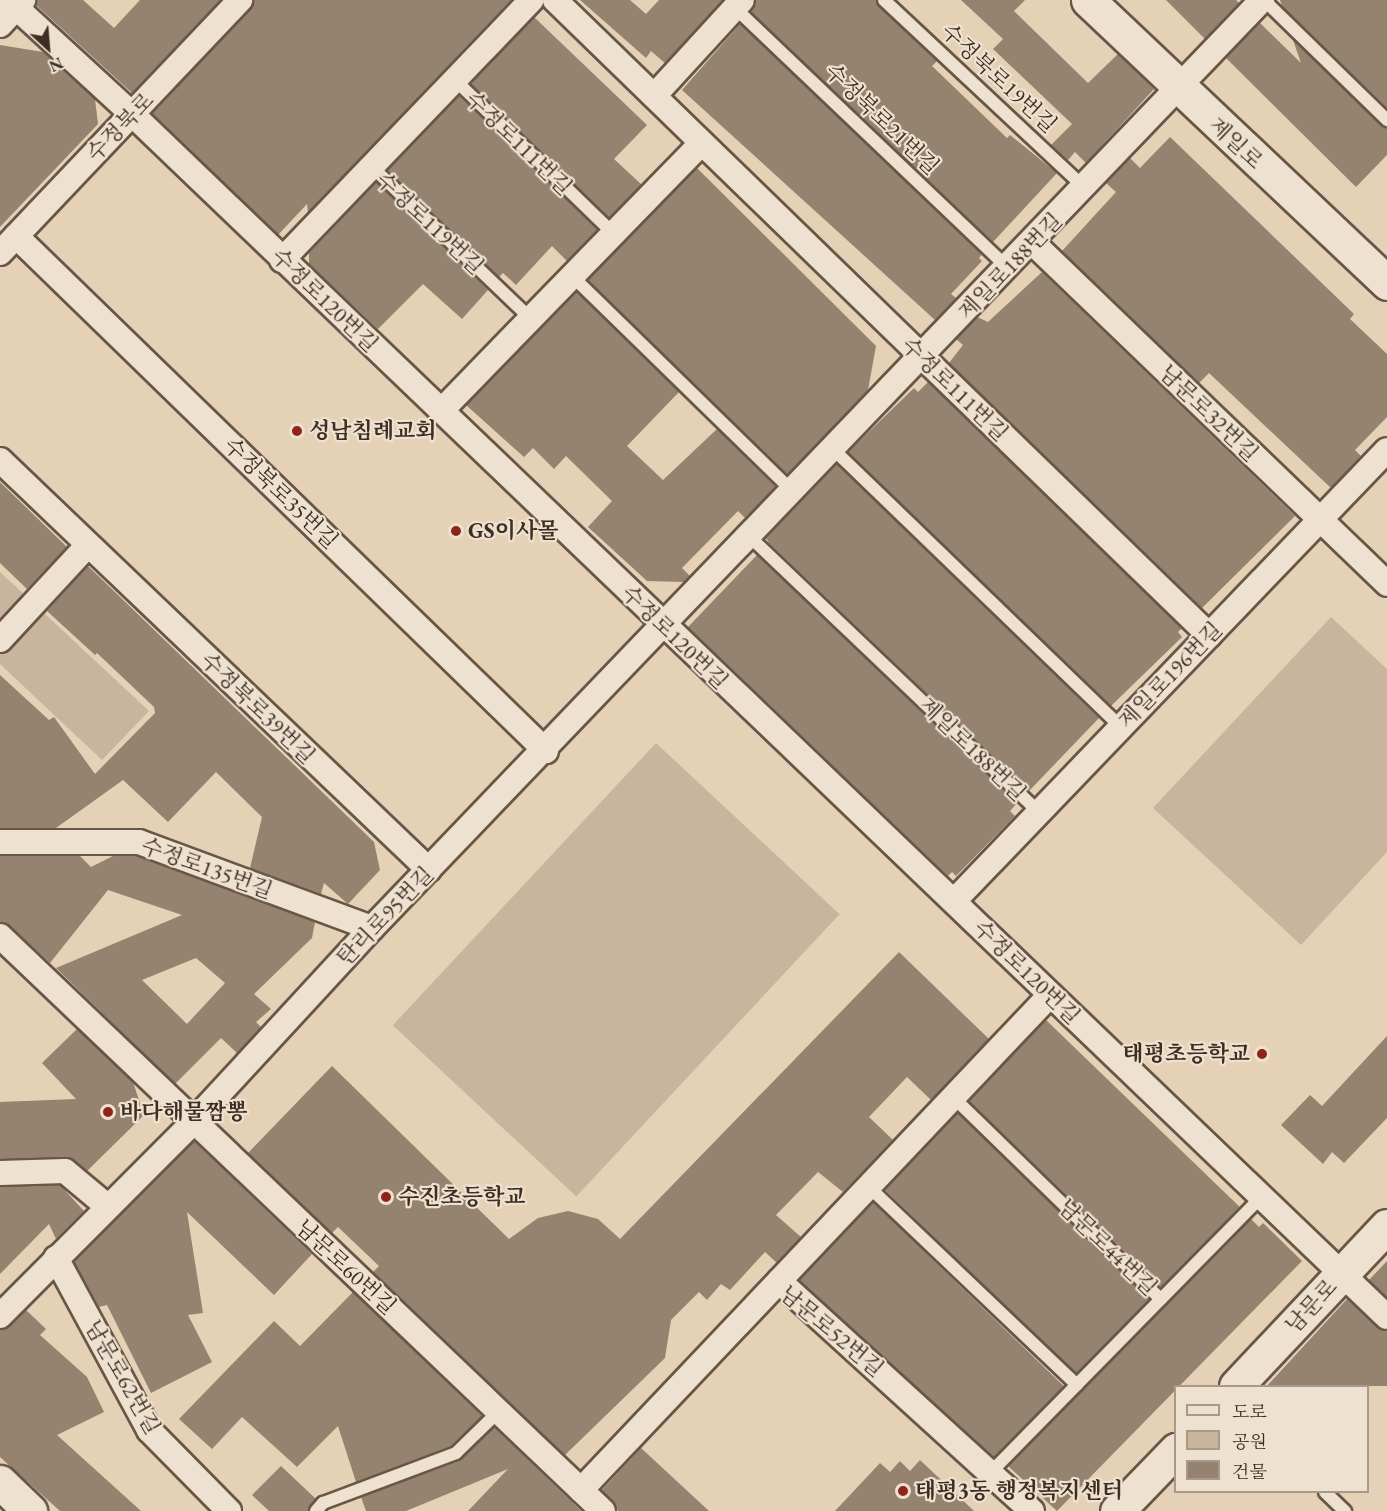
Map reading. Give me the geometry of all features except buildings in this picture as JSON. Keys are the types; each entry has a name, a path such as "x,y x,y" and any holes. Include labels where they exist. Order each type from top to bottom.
{"main road":[{"name":"제일로","path":"1088,0 1185,82 1387,261"},
{"name":"제일로","path":"1111,0 1185,82 1387,283"},
{"name":"남문로","path":"1237,1385 1387,1226"},
{"path":"1117,1511 1174,1452"},
{"path":"0,1482 30,1511"}],"street":[{"name":"수정북로","path":"8,244 240,0"},
{"name":"수정로111번길","path":"453,78 531,0"},
{"name":"수정로111번길","path":"555,0 1209,635"},
{"name":"제일로188번길","path":"664,627 1263,0"},
{"path":"654,96 734,3"},
{"name":"수정로120번길","path":"12,8 132,114 664,627 954,901 1387,1317"},
{"path":"370,165 453,78"},
{"path":"441,411 702,143"},
{"name":"수정로119번길","path":"282,260 370,165"},
{"name":"남문로32번길","path":"1032,242 1387,584"},
{"name":"수정북로35번길","path":"8,244 546,751"},
{"name":"제일로196번길","path":"954,901 1387,450"},
{"name":"수정북로39번길","path":"0,460 429,870"},
{"path":"0,640 88,545"},
{"name":"탄리로95번길","path":"0,1316 192,1122 372,928 664,627"},
{"name":"수정로135번길","path":"0,842 139,842 372,928"},
{"path":"0,936 192,1122"},
{"path":"779,1281 1050,995"},
{"name":"남문로60번길","path":"192,1122 603,1511"},
{"path":"0,1173 66,1171 107,1206"},
{"name":"남문로62번길","path":"56,1258 149,1430 229,1511"},
{"name":"남문로52번길","path":"581,1490 779,1281 1032,1511"}],"lane":[{"name":"수정북로19번길","path":"884,0 1084,187"},
{"path":"1263,0 1387,120"},
{"name":"수정북로21번길","path":"734,3 1008,268"},
{"name":"수정로111번길","path":"453,78 614,234"},
{"name":"수정로119번길","path":"370,165 531,319"},
{"path":"572,276 793,492"},
{"path":"834,450 1121,727"},
{"name":"제일로188번길","path":"750,537 1039,812"},
{"name":"남문로44번길","path":"952,1096 1161,1299 1261,1197"},
{"path":"869,1187 1077,1385"},
{"path":"991,1472 1161,1299"},
{"path":"316,1511 323,1503 456,1453 499,1411"},
{"path":"1327,1493 1346,1511"}],"green space":[{"path":"0,572 149,711 102,760 0,664"},
{"path":"1331,617 1387,669 1387,852 1301,945 1153,808"},
{"path":"656,743 840,914 576,1196 393,1025"}],"place":[{"name":"성남침례교회","path":"297,431"},
{"name":"GS이사몰","path":"456,531"},
{"name":"태평초등학교","path":"1262,1054"},
{"name":"바다해물짬뽕","path":"108,1112"},
{"name":"수진초등학교","path":"386,1197"},
{"name":"태평3동 행정복지센터","path":"903,1491"}]}
